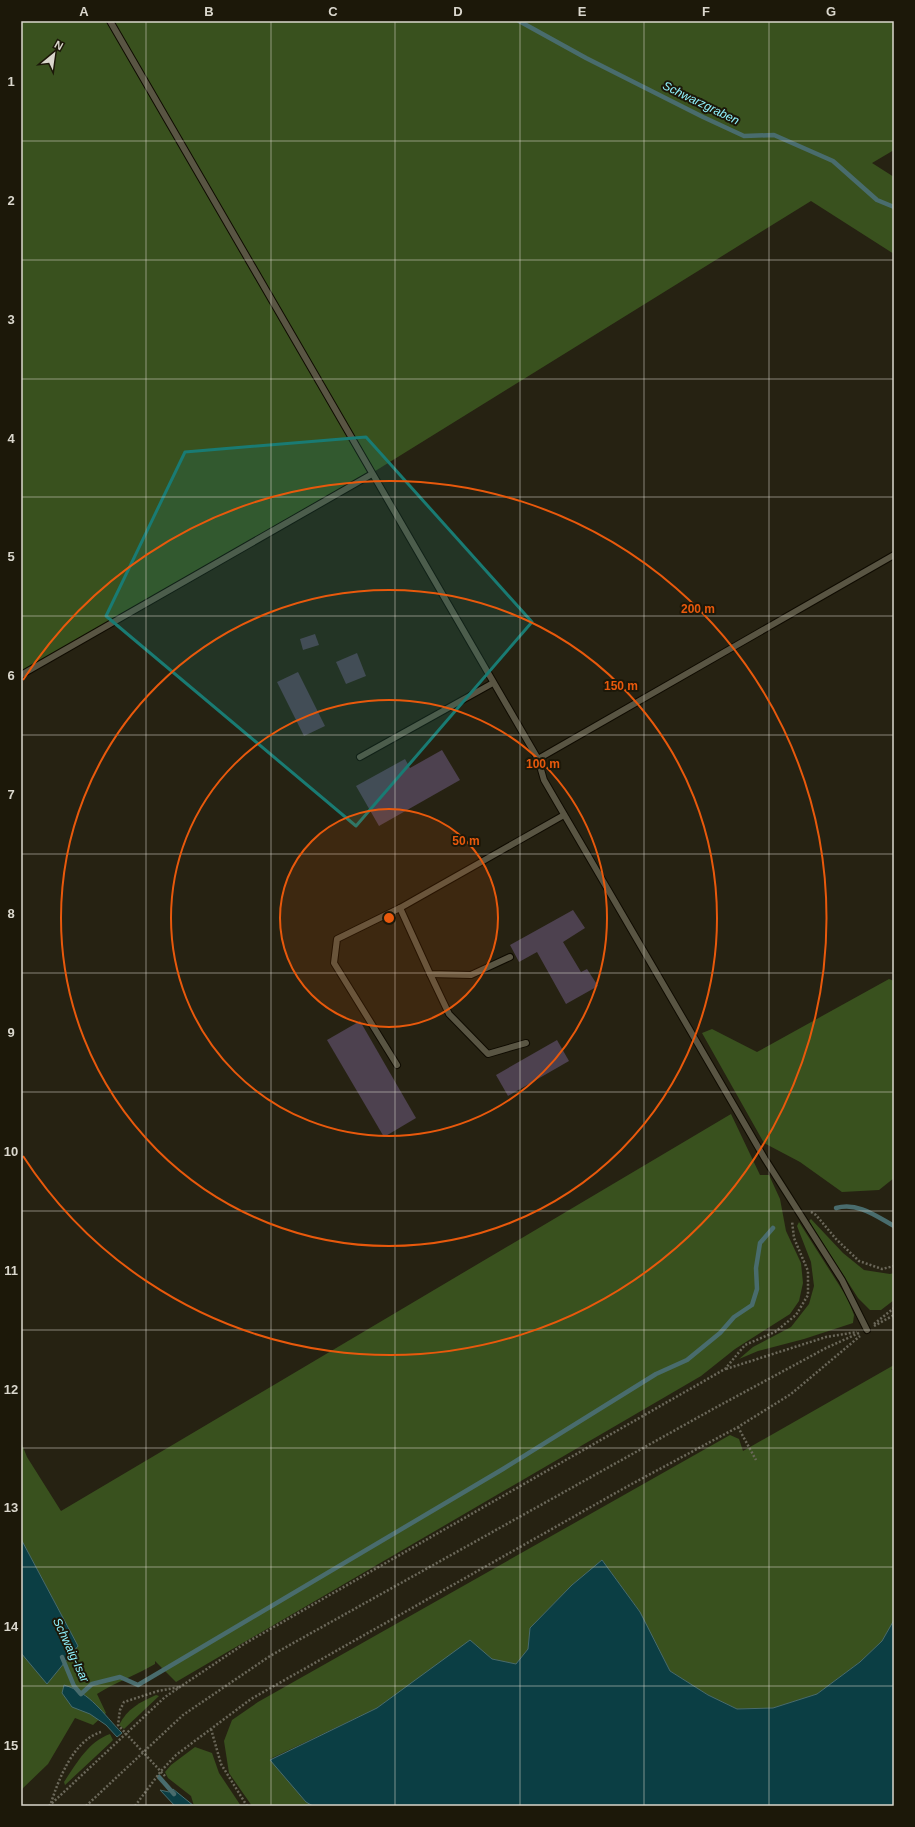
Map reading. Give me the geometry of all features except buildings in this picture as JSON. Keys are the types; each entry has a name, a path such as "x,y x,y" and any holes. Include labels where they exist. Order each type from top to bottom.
{"lane":[{"path":"110,21 538,759 544,780 564,815 790,1200 842,1280 867,1330"},
{"path":"21,676 372,474"},
{"path":"538,759 894,555"},
{"path":"360,757 493,683"},
{"path":"397,1065 334,962 336,939 400,908 564,815"},
{"path":"400,908 449,1014 488,1054 526,1043"},
{"path":"430,974 471,975 510,957"}],"path":[{"path":"725,1369 745,1345 775,1332 796,1315 808,1295 808,1271 794,1238 790,1200"},
{"path":"810,1211 816,1215 836,1239 859,1261 882,1269 894,1266"},
{"path":"135,1806 161,1771 176,1755 258,1695 628,1486 738,1427 791,1394 894,1308"},
{"path":"86,1806 183,1715 270,1656 720,1405 826,1348 867,1330 894,1315"},
{"path":"50,1805 165,1697 244,1644 725,1369 826,1337 867,1330"},
{"path":"738,1427 756,1460"},
{"path":"165,1776 118,1725 120,1710 124,1702 158,1691 181,1687"},
{"path":"211,1729 221,1764 247,1806"},
{"path":"50,1805 60,1777 72,1757 91,1735 101,1732"}],"highlighted area":[{"path":"366,437 532,622 356,826 106,616 185,452"}],"green space":[{"path":"21,21 894,21 894,150 872,163 894,177 894,254 811,201 372,473 21,675"},
{"path":"889,979 894,981 894,1178 879,1190 842,1192 800,1162 764,1143 702,1033 712,1029 757,1052"},
{"path":"731,1114 760,1175 769,1175 780,1199 786,1231 801,1263 803,1283 799,1301 790,1314 735,1349 701,1376 176,1682 155,1661 155,1664 141,1672 97,1694 106,1713 93,1725 75,1718 48,1764 21,1790 21,1653 47,1683 78,1646 21,1539 21,1442 27,1457 61,1511"},
{"path":"811,1219 843,1253 864,1270 890,1274 894,1273 894,1300 881,1310 870,1310 858,1298 809,1221"},
{"path":"799,1222 848,1299 854,1315 853,1323 804,1339 758,1351 739,1359 753,1347 791,1327 809,1304 814,1286 811,1262 797,1226"},
{"path":"894,1365 894,1369 891,1369 894,1371 894,1620 882,1641 860,1662 817,1694 773,1708 737,1709 708,1695 670,1671 640,1612 602,1560 572,1585 530,1628 528,1649 516,1664 492,1659 470,1641 377,1708 270,1759 306,1802 313,1806 252,1806 229,1773 224,1741 232,1720 258,1702 730,1435 739,1439 743,1451"},
{"path":"156,1695 159,1696 124,1729 119,1725 130,1710"},
{"path":"110,1734 113,1740 65,1785 64,1782 89,1748 95,1742"},
{"path":"195,1747 212,1753 219,1773 241,1806 194,1806 191,1796 168,1778 165,1772 171,1765"}],"water":[{"path":"21,1539 78,1646 47,1684 21,1653"},
{"path":"602,1560 640,1612 670,1671 708,1695 737,1709 773,1708 817,1694 860,1662 882,1641 894,1620 894,1806 313,1806 306,1802 270,1760 377,1708 470,1640 492,1659 516,1664 528,1649 530,1628 572,1585"},
{"path":"64,1685 82,1693 96,1705 122,1733 117,1737 106,1725 90,1714 72,1707 62,1693"},
{"path":"173,1789 194,1806 175,1806 160,1790 169,1792"}],"waterway":[{"name":"Schwarzgraben","path":"519,21 586,58 744,136 774,135 833,161 877,200 894,207"},
{"path":"836,1208 859,1208 874,1214 894,1226"},
{"path":"81,1694 92,1684 120,1677 138,1685 503,1469 656,1374 687,1360 720,1333 734,1317 752,1305 757,1289 756,1268 760,1243 773,1228"},
{"name":"Schwaig-Isar","path":"62,1657 74,1686 80,1693"},
{"name":"Schwaig-Isar","path":"159,1777 174,1794"}]}
